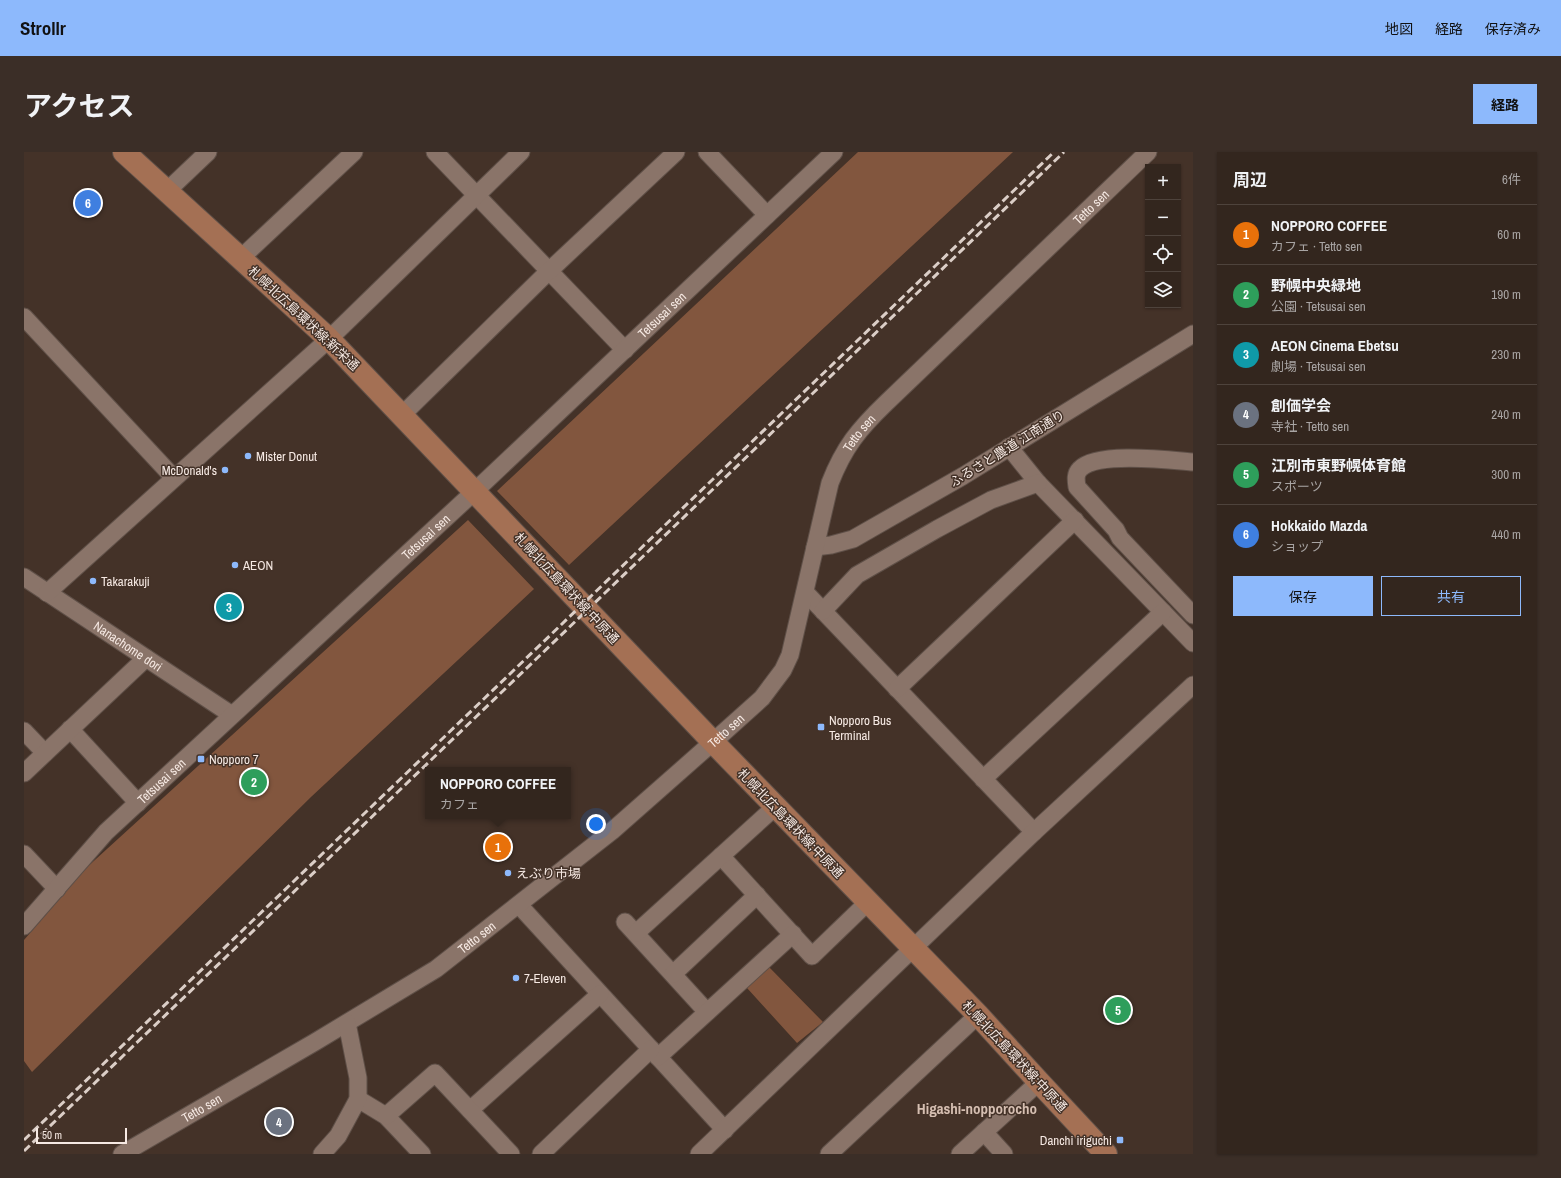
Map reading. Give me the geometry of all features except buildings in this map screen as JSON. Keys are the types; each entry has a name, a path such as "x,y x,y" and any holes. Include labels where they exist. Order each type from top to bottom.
{"main road":[{"name":"札幌北広島環状線;新栄通","path":"124,152 329,339 475,491"},
{"name":"札幌北広島環状線;中原通","path":"475,491 775,807 978,1015 1106,1154"}],"street":[{"path":"168,191 208,152"},
{"path":"241,258 354,152"},
{"path":"435,152 624,350"},
{"path":"47,593 329,339 521,152"},
{"path":"402,414 549,271 676,152"},
{"path":"707,152 767,215"},
{"name":"Tetsusai sen","path":"24,926 106,832 475,491 834,152"},
{"name":"Tetto sen","path":"122,1154 347,1023 436,969 612,831 762,698 783,670 790,655 832,477 845,450 863,425 1148,152"},
{"path":"24,317 174,478"},
{"name":"ふるさと農道 江南通り","path":"815,546 831,545 853,539 962,476 1193,334"},
{"path":"1009,447 1038,482 1193,643"},
{"path":"1193,462 1136,458 1101,460 1086,464 1079,470 1076,478 1077,487 1116,530 1120,538 1193,615"},
{"path":"823,611 857,575 991,500 1038,482"},
{"path":"897,689 1075,520"},
{"name":"Nanachome dori","path":"24,577 232,715"},
{"path":"805,592 1034,832"},
{"path":"983,779 1163,612"},
{"path":"24,773 146,658"},
{"path":"699,1154 913,950 1034,832 1193,685"},
{"path":"70,730 138,803"},
{"path":"24,731 45,753"},
{"path":"707,1012 630,928 721,856 775,807"},
{"path":"24,854 57,889"},
{"path":"721,856 812,956 868,902"},
{"path":"673,974 757,895"},
{"path":"519,905 724,1130"},
{"path":"541,1154 655,1053 707,1012 793,934"},
{"path":"470,1110 600,994"},
{"path":"830,1154 978,1015"},
{"path":"322,1154 338,1136 358,1099 358,1078 347,1023"},
{"path":"386,1116 435,1073 511,1154"},
{"path":"960,1154 1039,1082"},
{"path":"358,1099 386,1116 422,1154"},
{"path":"984,1132 1004,1154"}],"shaded area":[{"path":"858,152 1013,152 569,565 497,491"},
{"path":"468,520 534,589 311,797 32,1072 24,1061 24,940 85,869"},
{"path":"769,967 823,1022 797,1043 747,988"}],"railway":[{"path":"24,1140 1054,152"},
{"path":"24,1151 1064,152"}],"place":[{"name":"Hokkaido Mazda","path":"88,203"},
{"name":"Mister Donut","path":"248,456"},
{"name":"McDonald's","path":"225,470"},
{"name":"AEON","path":"235,565"},
{"name":"Takarakuji","path":"93,581"},
{"name":"AEON Cinema Ebetsu","path":"229,607"},
{"name":"Nopporo Bus Terminal","path":"821,727"},
{"name":"Nopporo 7","path":"201,759"},
{"name":"野幌中央緑地","path":"254,782"},
{"name":"NOPPORO COFFEE","path":"498,847"},
{"name":"えぶり市場","path":"508,873"},
{"name":"7-Eleven","path":"516,978"},
{"name":"江別市東野幌体育館","path":"1118,1010"},
{"name":"創価学会","path":"279,1122"},
{"name":"Danchi iriguchi","path":"1120,1140"}],"district":[{"name":"Higashi-nopporocho","path":"977,1109"}]}
